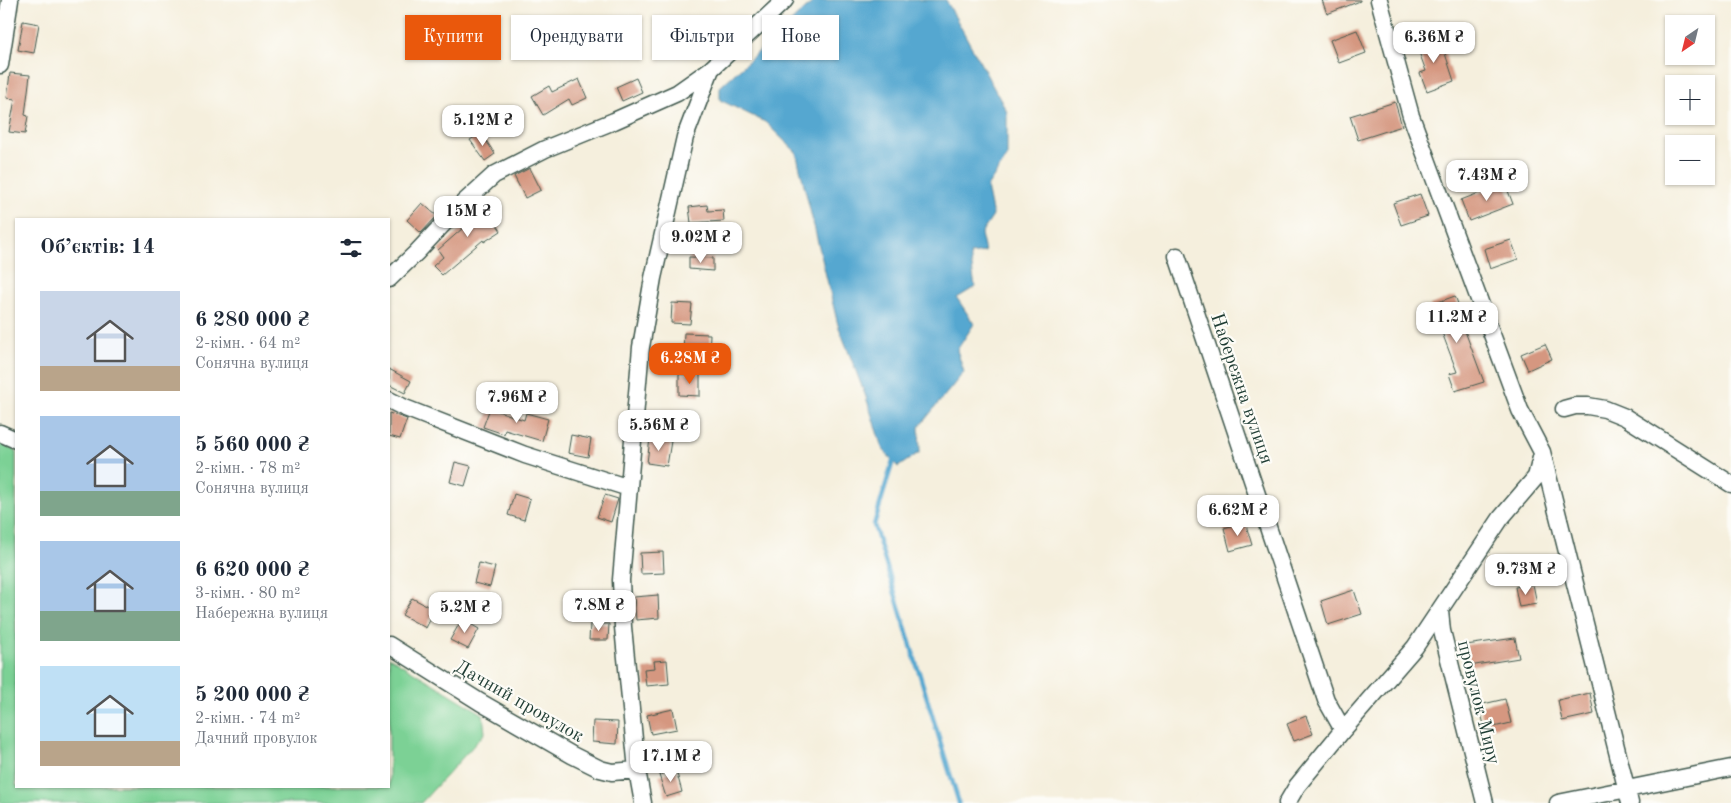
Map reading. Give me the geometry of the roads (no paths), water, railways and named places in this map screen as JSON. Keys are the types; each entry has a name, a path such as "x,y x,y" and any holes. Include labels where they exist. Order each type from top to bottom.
{"street":[{"path":"0,64 10,0"},
{"path":"390,278 461,205 494,175 545,149 614,122 677,94 710,70 785,0"},
{"path":"1378,0 1410,116 1520,410 1542,452 1628,796"},
{"path":"643,803 637,770 623,627 621,580 628,488 641,347 653,278 685,137 710,70"},
{"name":"Набережна вулиця","path":"1177,256 1326,700 1343,730"},
{"path":"390,400 525,455 628,488"},
{"path":"1564,409 1575,406 1588,406 1624,417 1731,484"},
{"path":"0,433 15,440"},
{"path":"1287,803 1298,786 1343,730 1415,646 1501,518 1536,477 1542,452"},
{"name":"провулок Миру","path":"1440,611 1442,631 1485,803"},
{"name":"Дачний провулок","path":"390,646 497,712 572,755 600,769 612,772 637,770"},
{"path":"1558,803 1628,796 1731,768"}],"water":[{"path":"815,0 946,0 1007,112 1007,157 987,187 993,216 981,234 985,252 970,254 975,287 957,298 974,324 957,350 964,372 919,427 920,452 898,467 882,448 866,397 838,325 796,152 765,122 720,100 720,87 749,60 752,60 752,58 762,49 762,60 839,60 839,15 799,15"}],"waterway":[{"path":"894,457 874,525 959,803"}]}
